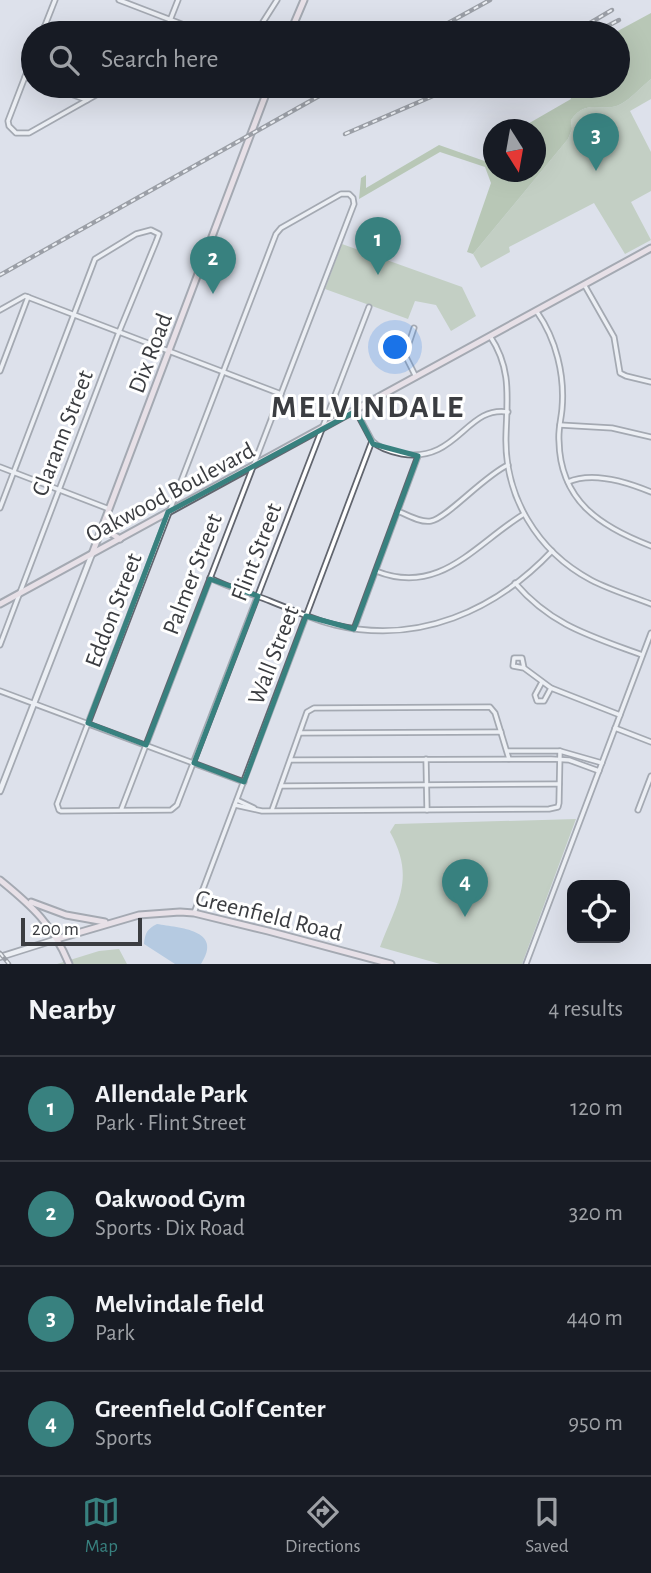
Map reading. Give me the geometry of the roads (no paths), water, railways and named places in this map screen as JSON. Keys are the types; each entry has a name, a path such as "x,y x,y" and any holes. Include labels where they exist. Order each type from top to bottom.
{"main road":[{"path":"295,21 304,0"},
{"name":"Dix Road","path":"92,554 264,98"},
{"name":"Oakwood Boulevard","path":"0,604 651,248"},
{"path":"105,519 109,532 120,539"},
{"path":"0,880 26,900 43,918 69,964"},
{"path":"26,900 66,915 108,923"},
{"name":"Greenfield Road","path":"57,939 152,913 194,913 391,964"}],"street":[{"path":"46,21 55,0"},
{"path":"119,0 170,20 178,0"},
{"path":"264,21 276,1 270,0"},
{"path":"21,87 8,121 11,129 19,134 29,133 91,98"},
{"path":"82,98 87,100"},
{"name":"Eddon Street","path":"121,810 61,811 58,808 88,723 278,230 341,194 351,195"},
{"name":"Palmer Street","path":"121,810 354,204 351,195"},
{"name":"Clarann Street","path":"0,645 159,234 145,230 99,255 92,266 74,315"},
{"path":"585,286 614,337 620,373 651,382"},
{"path":"0,310 21,297 28,298 281,394"},
{"path":"0,371 28,298"},
{"name":"Flint Street","path":"121,810 175,808 369,307"},
{"path":"537,312 551,337 560,367 563,395 560,455 568,482 583,506 601,522 616,532 651,547"},
{"path":"0,508 74,315"},
{"path":"414,328 405,355 416,377"},
{"path":"490,337 500,353 506,372 508,465 514,491 524,514 552,551 592,580 651,604"},
{"path":"356,411 376,445 397,453 418,456 442,448 485,414 508,412"},
{"path":"560,425 612,428 651,437"},
{"name":"Wall Street","path":"194,913 372,441"},
{"path":"354,629 418,456"},
{"path":"398,511 424,521 436,520 489,475 508,465"},
{"path":"0,467 109,509"},
{"path":"568,482 586,478 607,480 651,492"},
{"path":"376,570 407,578 442,570 468,557 524,514"},
{"path":"210,578 306,615 354,629 395,632 438,625 480,607 515,583 552,551"},
{"path":"0,791 92,554"},
{"path":"515,583 539,607 563,623 643,655"},
{"path":"526,964 651,633"},
{"path":"524,668 551,688 620,715"},
{"path":"542,682 535,695 537,701 544,701 551,688"},
{"path":"0,691 244,782"},
{"path":"272,810 307,712 314,708 489,707 495,713 509,759"},
{"path":"615,728 651,742"},
{"path":"300,733 502,732"},
{"path":"508,751 560,751 602,764"},
{"path":"236,802 256,810 555,808 559,803 560,751"},
{"path":"426,759 427,810"},
{"path":"290,760 559,759 599,771"},
{"path":"638,810 651,776"},
{"path":"281,786 559,784"},
{"path":"0,957 57,939"}],"water":[{"path":"157,924 187,929 203,937 207,952 201,964 175,964 144,944 147,932"}],"railway":[{"path":"452,21 490,0"},
{"path":"593,21 612,10"},
{"path":"0,275 316,98"},
{"path":"345,134 428,98"},
{"path":"0,953 9,964"}],"place":[{"name":"Melvindale field","path":"596,171"},
{"name":"Allendale Park","path":"378,275"},
{"name":"Oakwood Gym","path":"213,294"},
{"name":"Greenfield Golf Center","path":"465,917"}],"district":[{"name":"MELVINDALE","path":"368,406"}]}
